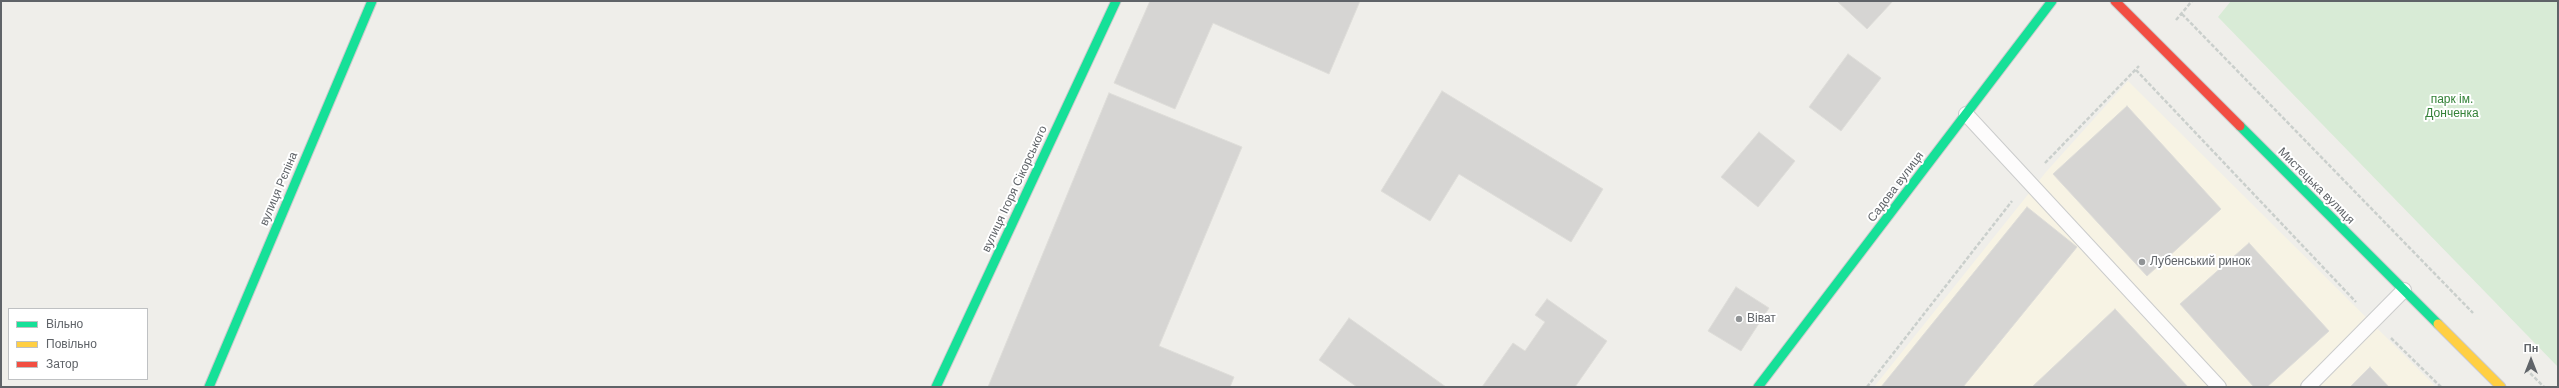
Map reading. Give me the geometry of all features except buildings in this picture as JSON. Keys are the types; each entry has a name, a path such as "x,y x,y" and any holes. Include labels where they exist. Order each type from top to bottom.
{"street":[{"name":"вулиця Рєпіна","path":"209,387 372,1"},
{"name":"вулиця Ігоря Сікорського","path":"936,387 1116,1"},
{"name":"Садова вулиця","path":"1758,387 2052,1"},
{"name":"Мистецька вулиця","path":"2115,1 2501,387"}],"lane":[{"path":"1966,114 2219,387"},
{"path":"2308,387 2404,290"}],"path":[{"path":"2182,14 2477,318"},
{"path":"2136,70 2374,321 2441,387"},
{"path":"2522,364 2544,387"}],"shaded area":[{"name":"Лубенський ринок","path":"2128,81 2436,387 1874,387 2046,172"}],"green space":[{"name":"парк ім. Донченка","path":"2231,1 2558,1 2558,367 2218,17"}],"traffic: fast":[{"path":"209,387 372,1"},
{"path":"936,387 1116,1"},
{"path":"1758,387 2052,1"},
{"path":"2240,126 2438,324"}],"traffic: slow":[{"path":"2438,324 2501,387"}],"traffic: jam":[{"path":"2115,1 2240,126"}],"place":[{"name":"Лубенський ринок","path":"2142,262"},
{"name":"Віват","path":"1739,319"}]}
